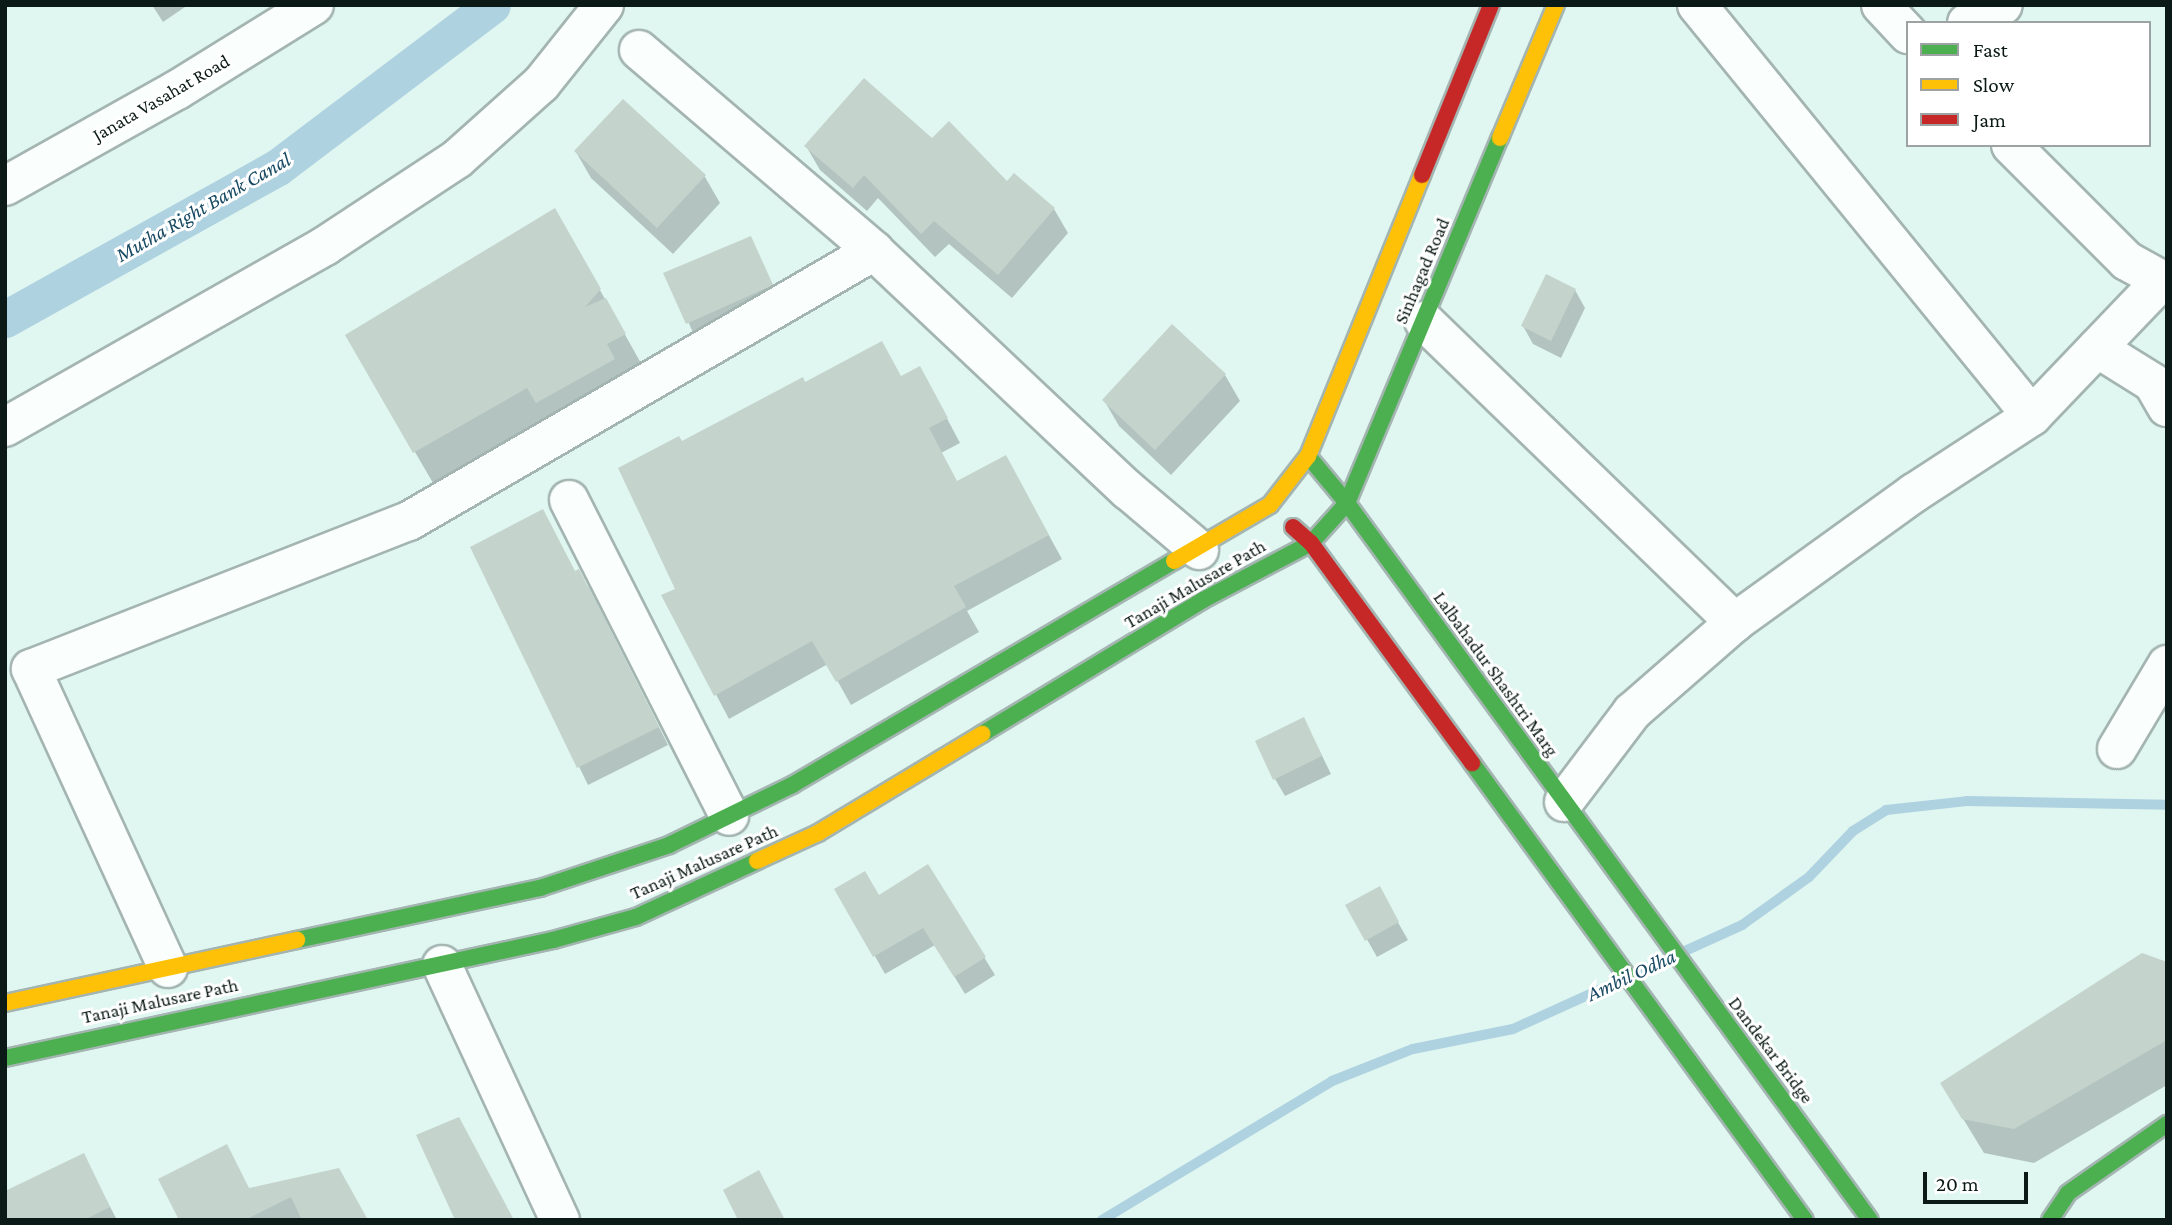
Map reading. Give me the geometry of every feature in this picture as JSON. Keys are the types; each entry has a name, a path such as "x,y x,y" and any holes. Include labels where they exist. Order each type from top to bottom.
{"main road":[{"name":"Sinhagad Road","path":"1272,502 1308,456 1491,5"},
{"name":"Sinhagad Road","path":"1311,543 1347,503 1556,5"},
{"name":"Lalbahadur Shashtri Marg","path":"1308,456 1347,503 1648,919"},
{"name":"Tanaji Malusare Path","path":"5,1003 540,888 618,865 729,816 875,744 1199,550 1272,502"},
{"path":"1272,502 1311,543 1805,1220"},
{"name":"Tanaji Malusare Path","path":"5,1058 553,940 647,912 818,833 895,779 1203,600 1311,543"},
{"name":"Dandekar Bridge","path":"1648,919 1865,1213"},
{"path":"2050,1220 2068,1193 2167,1124"}],"street":[{"name":"Janata Vasahat Road","path":"5,186 225,61 314,5"},
{"path":"5,427 325,246 457,159 541,84 604,5"},
{"path":"1697,5 2032,416"},
{"path":"1881,5 1906,32"},
{"path":"1971,21 2003,5"},
{"path":"639,50 874,251 1128,490 1199,550"},
{"path":"1564,802 1632,712 1735,622 1914,493 2032,416 2164,282 2127,261 2013,147"},
{"path":"168,968 31,669 409,521 874,251"},
{"path":"1424,321 1735,622"},
{"path":"2097,348 2153,383 2167,407"},
{"path":"569,500 729,816"},
{"path":"2117,749 2167,665"},
{"path":"442,965 560,1220"}],"building":[{"path":"864,78 932,138 949,121 1007,181 1014,173 1055,208 998,275 934,221 921,234 864,175 853,188 804,146"},
{"path":"623,99 706,175 657,228 574,151"},
{"path":"555,208 601,289 585,307 606,298 626,334 607,344 615,359 536,403 527,388 413,453 345,335"},
{"path":"751,236 773,285 686,324 663,273"},
{"path":"1546,274 1576,289 1551,341 1521,326"},
{"path":"1172,324 1226,374 1155,450 1102,400"},
{"path":"882,341 901,376 920,366 948,418 929,428 957,481 1006,455 1049,535 954,586 966,607 836,682 812,641 714,696 661,595 675,589 618,468 679,436 682,441 803,377 805,382"},
{"path":"543,509 575,571 579,569 659,727 577,768 470,547"},
{"path":"1304,717 1322,756 1273,780 1255,741"},
{"path":"928,864 986,957 954,977 923,928 873,957 834,889 865,871 879,895"},
{"path":"1380,886 1399,922 1365,941 1345,905"},
{"path":"2142,953 2167,962 2167,1040 2014,1129 1962,1119 1940,1083"},
{"path":"459,1117 514,1220 455,1220 416,1135"},
{"path":"227,1144 249,1188 339,1168 368,1220 302,1220 291,1197 245,1220 179,1220 158,1179"},
{"path":"84,1153 110,1207 84,1220 5,1220 5,1191"},
{"path":"759,1170 785,1220 738,1220 723,1190"}],"waterway":[{"name":"Mutha Right Bank Canal","path":"5,319 278,167 492,5"},
{"name":"Ambil Odha","path":"1102,1220 1332,1081 1413,1049 1513,1029 1742,925 1809,877 1853,831 1886,810 1967,801 2167,805"}],"traffic: fast":[{"path":"982,734 1203,600 1311,543 1347,503 1500,138"},
{"path":"1308,456 1347,503 1870,1220"},
{"path":"297,940 540,888 669,845 792,785 1174,561"},
{"path":"1472,763 1805,1220"},
{"path":"5,1058 553,940 636,917 757,861"},
{"path":"2050,1220 2068,1193 2167,1124"}],"traffic: slow":[{"path":"1500,138 1556,5"},
{"path":"1174,561 1270,505 1308,456 1422,175"},
{"path":"757,861 818,833 982,734"},
{"path":"5,1003 297,940"}],"traffic: jam":[{"path":"1422,175 1491,5"},
{"path":"1293,527 1311,543 1472,763"}]}
